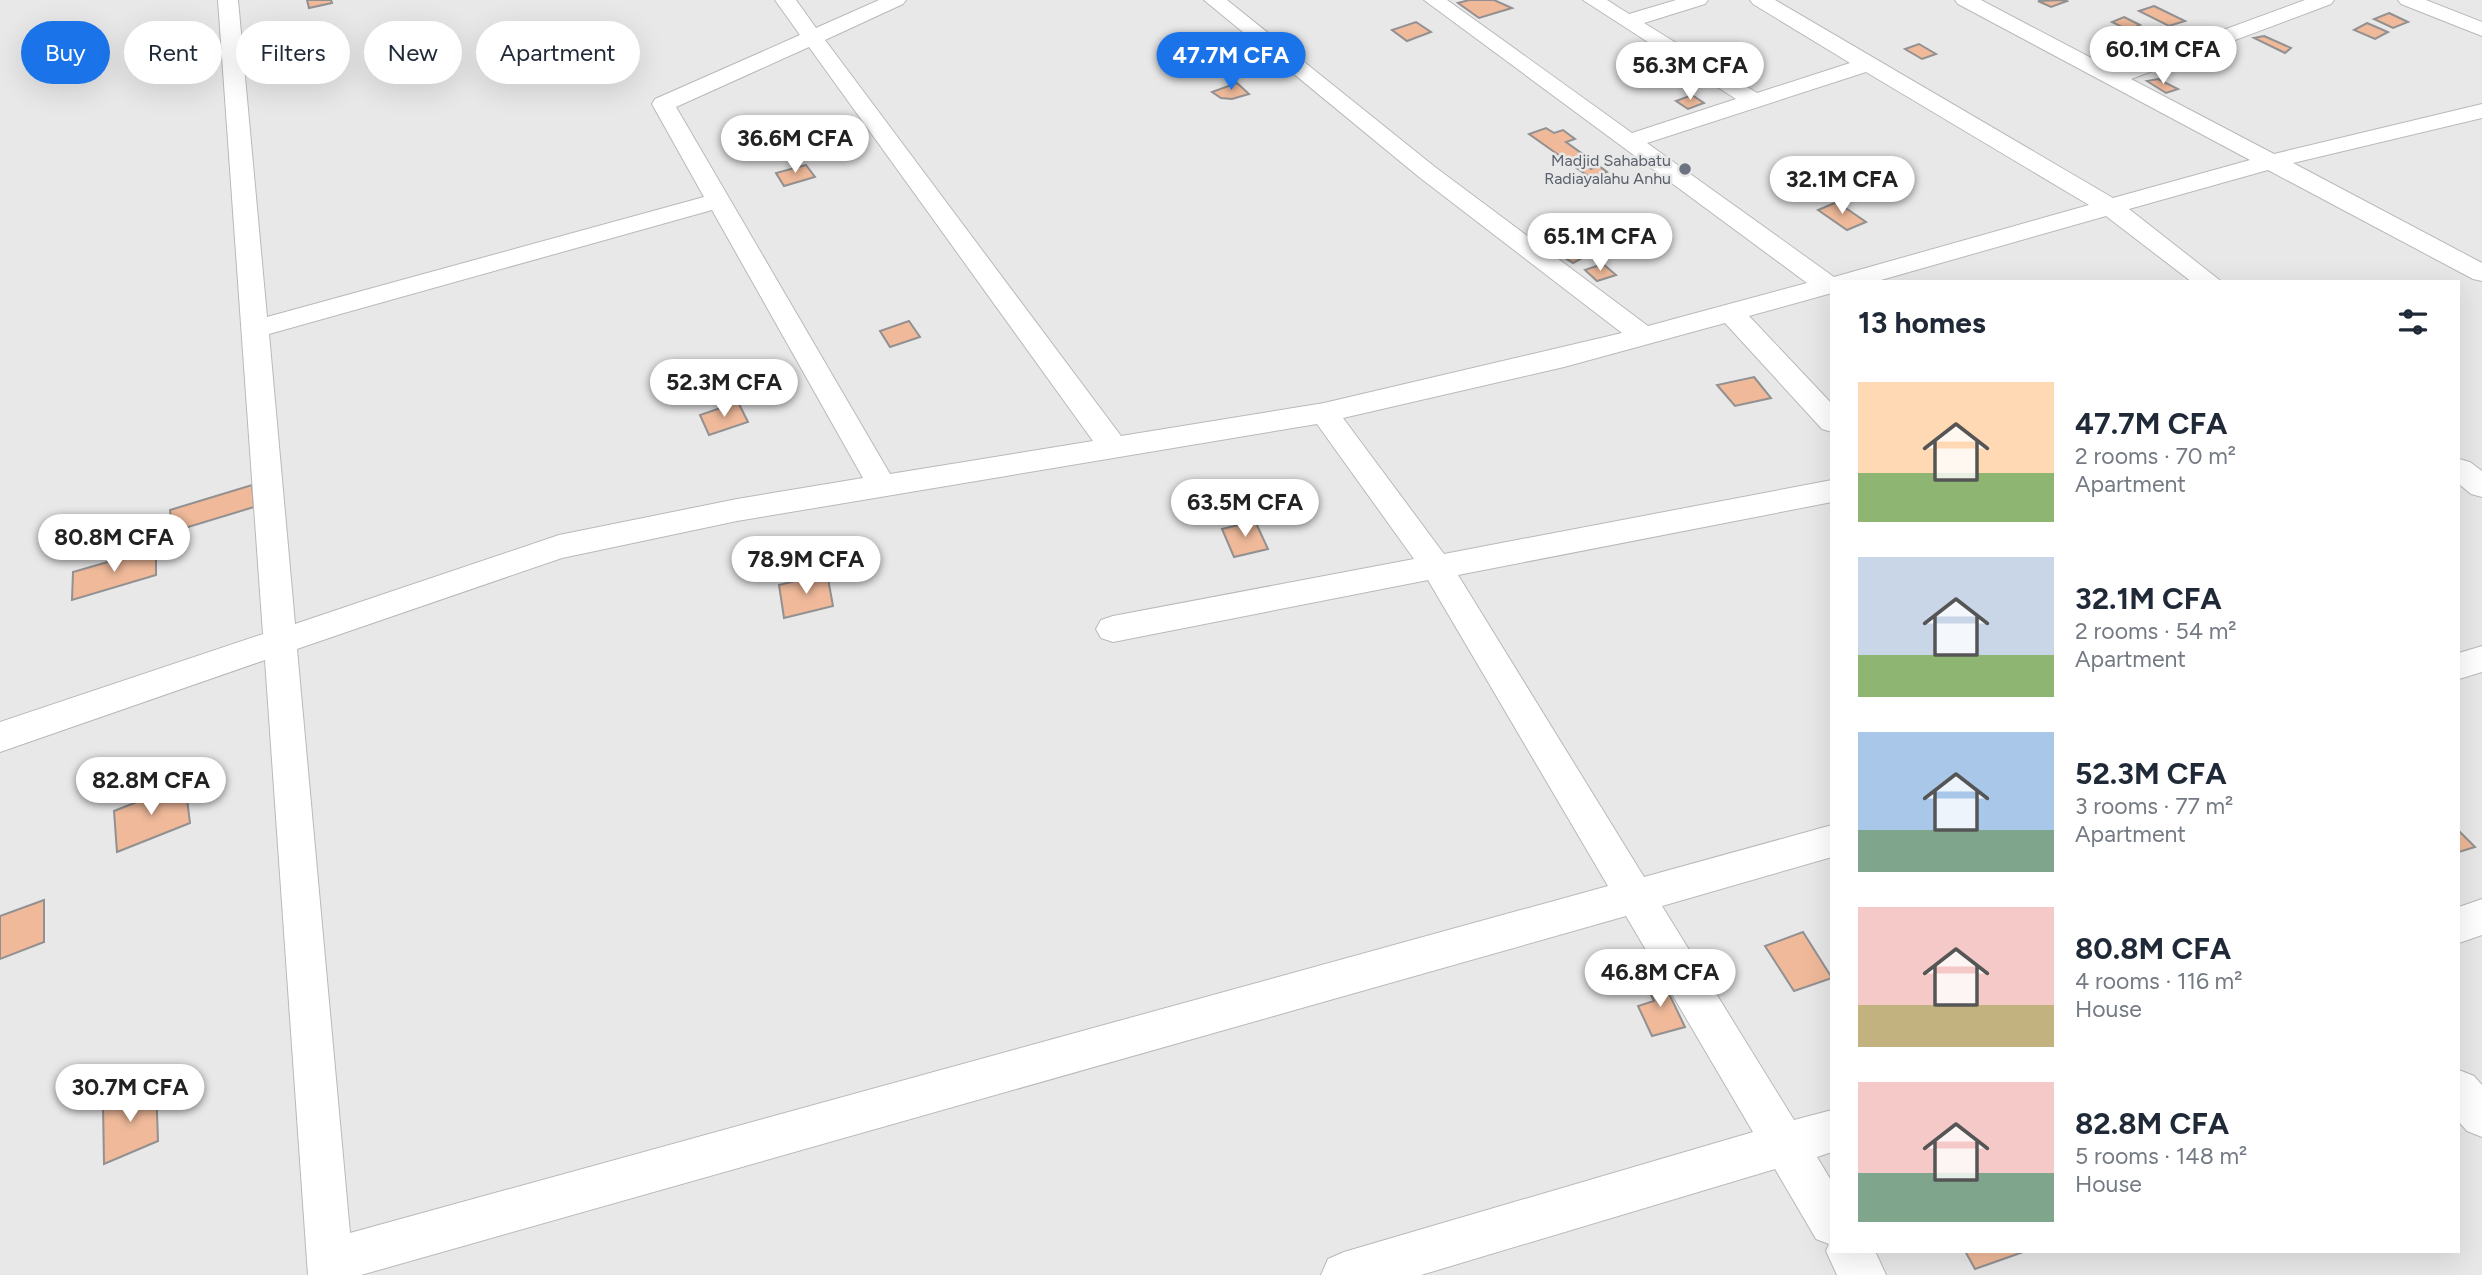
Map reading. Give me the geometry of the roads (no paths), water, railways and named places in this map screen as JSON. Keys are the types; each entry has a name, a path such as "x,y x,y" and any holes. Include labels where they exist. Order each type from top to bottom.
{"street":[{"path":"228,0 331,1268 1830,842"},
{"path":"785,0 1114,448"},
{"path":"882,486 663,104 896,0"},
{"path":"1214,0 1427,172 1644,337"},
{"path":"1434,0 1830,280"},
{"path":"1593,0 1754,101"},
{"path":"1627,21 1698,0"},
{"path":"1760,0 2110,207 2206,280"},
{"path":"2112,78 2324,0"},
{"path":"2408,0 2482,30"},
{"path":"1974,1 2112,78 2482,273"},
{"path":"1631,141 1868,64"},
{"path":"1849,280 2269,162 2482,111"},
{"path":"255,329 718,201"},
{"path":"0,737 559,547 737,510 1324,413 1564,358 1830,285"},
{"path":"1731,313 1830,420"},
{"path":"1324,413 1436,566 1830,1220"},
{"path":"2460,469 2482,463"},
{"path":"2460,470 2482,486"},
{"path":"1113,629 1830,491"},
{"path":"2460,666 2482,659"},
{"path":"2460,925 2482,917"},
{"path":"2460,1092 2482,1116"},
{"path":"1344,1275 1830,1132"},
{"path":"1850,1253 1864,1275"}],"place":[{"name":"Madjid Sahabatu Radiayalahu Anhu","path":"1685,169"}]}
